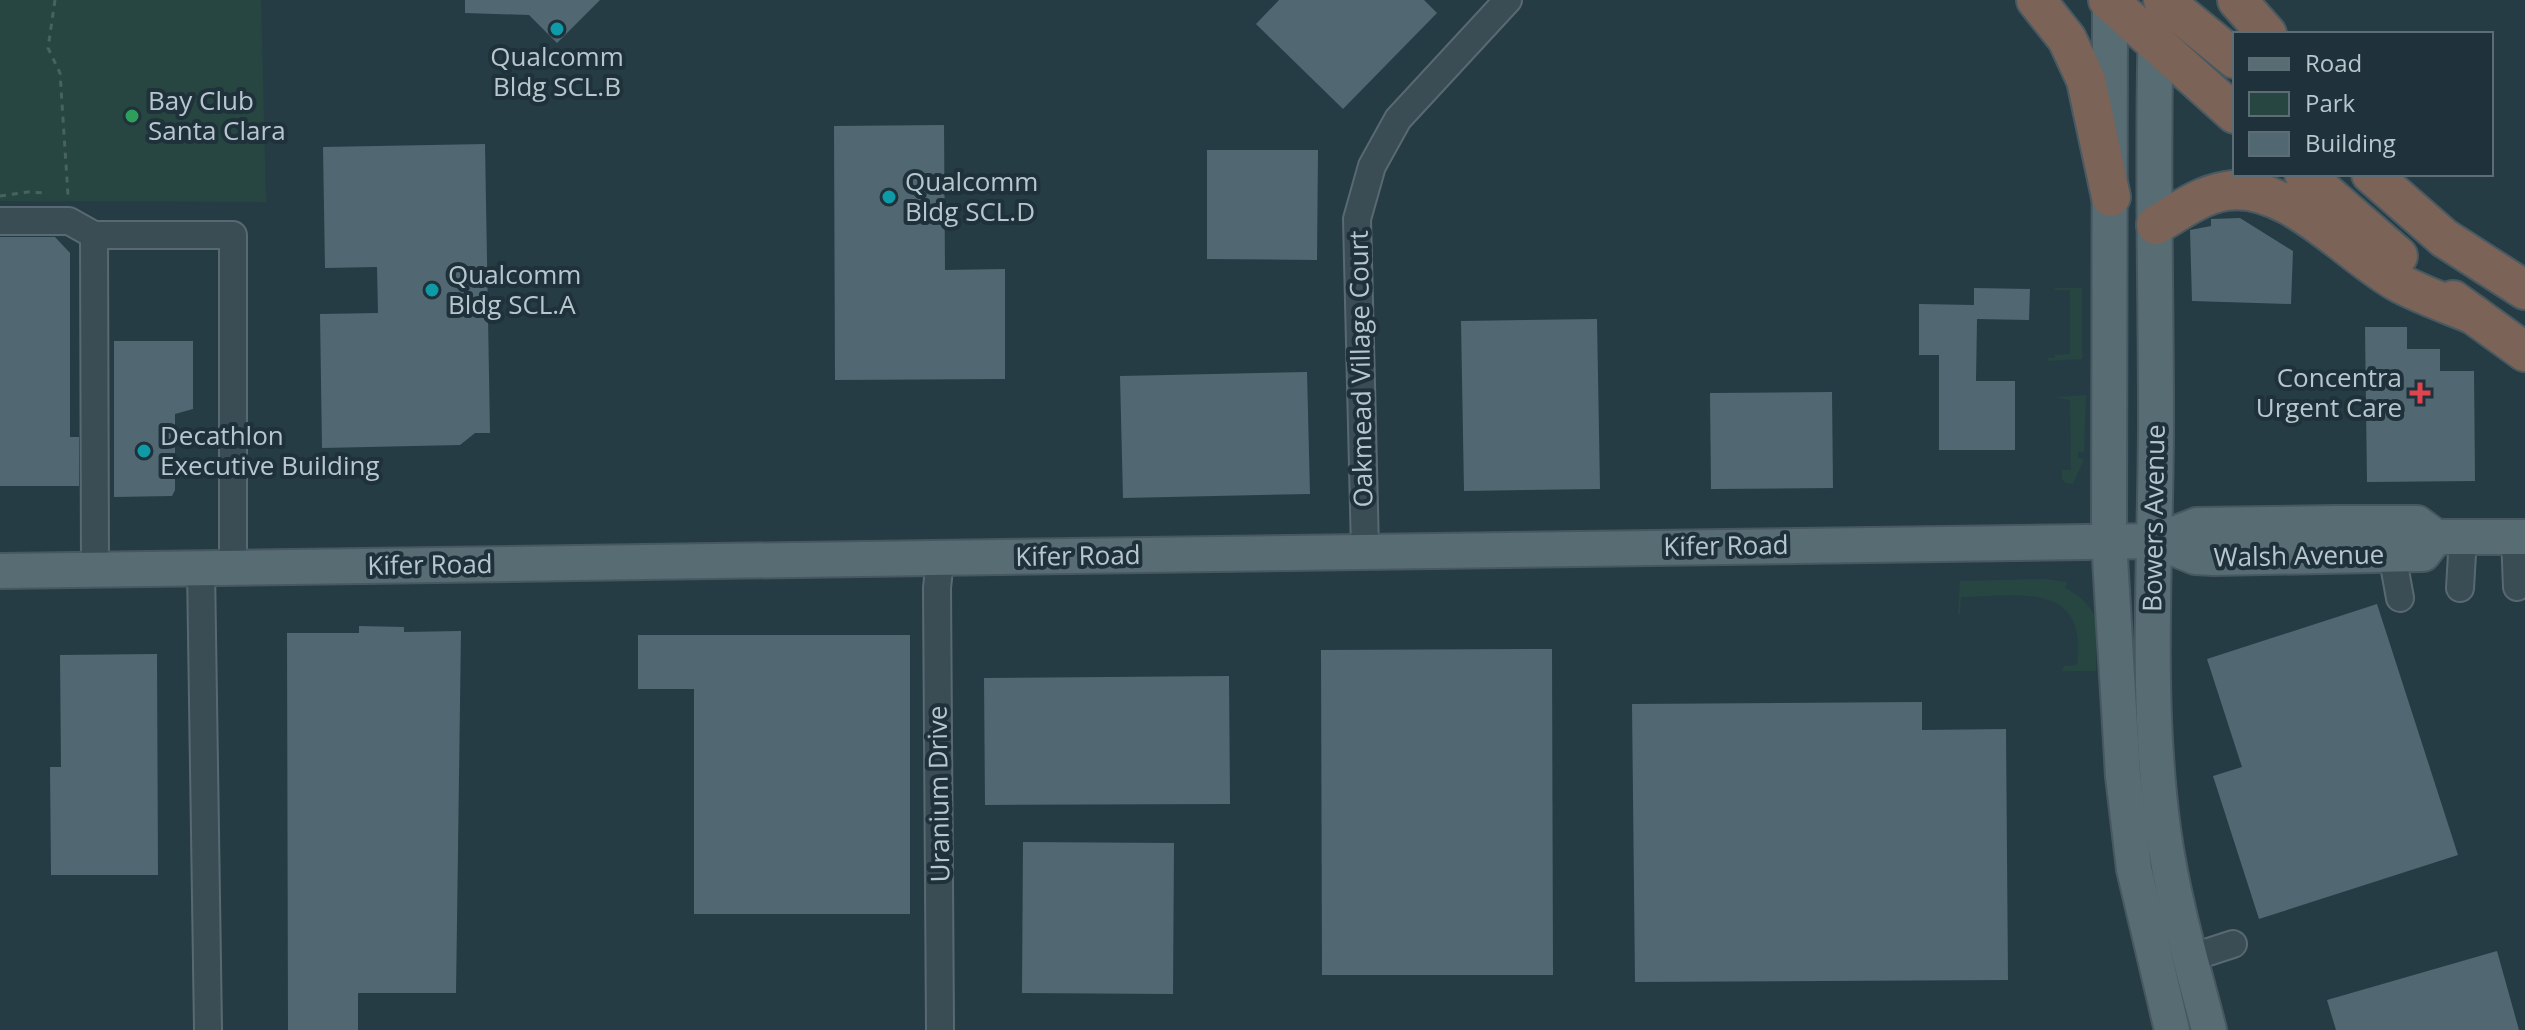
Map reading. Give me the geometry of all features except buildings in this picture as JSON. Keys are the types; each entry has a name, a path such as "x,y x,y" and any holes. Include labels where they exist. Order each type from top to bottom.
{"highway":[{"path":"2036,0 2067,39 2086,80 2111,197"},
{"path":"2109,0 2233,112"},
{"path":"2163,0 2233,57"},
{"path":"2237,0 2265,32"},
{"path":"2306,176 2429,283 2525,352"},
{"path":"2373,176 2444,238 2525,290"},
{"path":"2156,225 2196,200 2227,191 2262,194 2275,198 2311,221 2400,283 2474,315"}],"main road":[{"name":"Bowers Avenue","path":"2109,0 2109,541 2123,776 2134,869 2172,1030"},
{"name":"Bowers Avenue","path":"2156,0 2156,541 2152,654 2155,738 2163,831 2209,1030"},
{"name":"Walsh Avenue","path":"2156,541 2197,525 2410,522 2450,537 2520,537"},
{"name":"Walsh Avenue","path":"2156,541 2195,557 2423,554 2450,537"},
{"name":"Kifer Road","path":"0,571 2156,541"}],"street":[{"name":"Oakmead Village Court","path":"1365,550 1357,219 1372,166 1398,119 1496,3"},
{"path":"0,221 69,221 94,235 233,235 217,568 208,1030"},
{"path":"94,235 95,570"},
{"path":"2450,537 2460,588"},
{"path":"2517,587 2520,537"},
{"path":"2392,554 2400,598"},
{"name":"Uranium Drive","path":"940,559 937,588 940,1030"},
{"path":"2190,958 2233,944"}],"path":[{"path":"55,0 48,48 60,73 68,171 68,195 64,195"},
{"path":"0,196 45,193"}],"green space":[{"name":"Bay Club Santa Clara","path":"0,0 261,0 266,202 0,201"},
{"path":"2055,288 2082,288 2082,359 2048,361 2055,355 2070,354 2070,290"},
{"path":"2086,395 2084,452 2078,452 2078,458 2084,459 2073,484 2066,483 2062,479 2062,470 2071,470 2070,400 2054,397"},
{"path":"2044,579 2067,582 2065,588 2084,600 2094,614 2096,671 2062,671 2064,666 2077,665 2078,638 2072,618 2060,606 2044,599 2004,595 1961,597 1958,614 1960,581"}],"place":[{"name":"Qualcomm Bldg SCL.B","path":"557,29"},
{"name":"Bay Club Santa Clara","path":"132,116"},
{"name":"Qualcomm Bldg SCL.D","path":"889,197"},
{"name":"Qualcomm Bldg SCL.A","path":"432,290"},
{"name":"Concentra Urgent Care","path":"2420,393"},
{"name":"Decathlon Executive Building","path":"144,451"}]}
